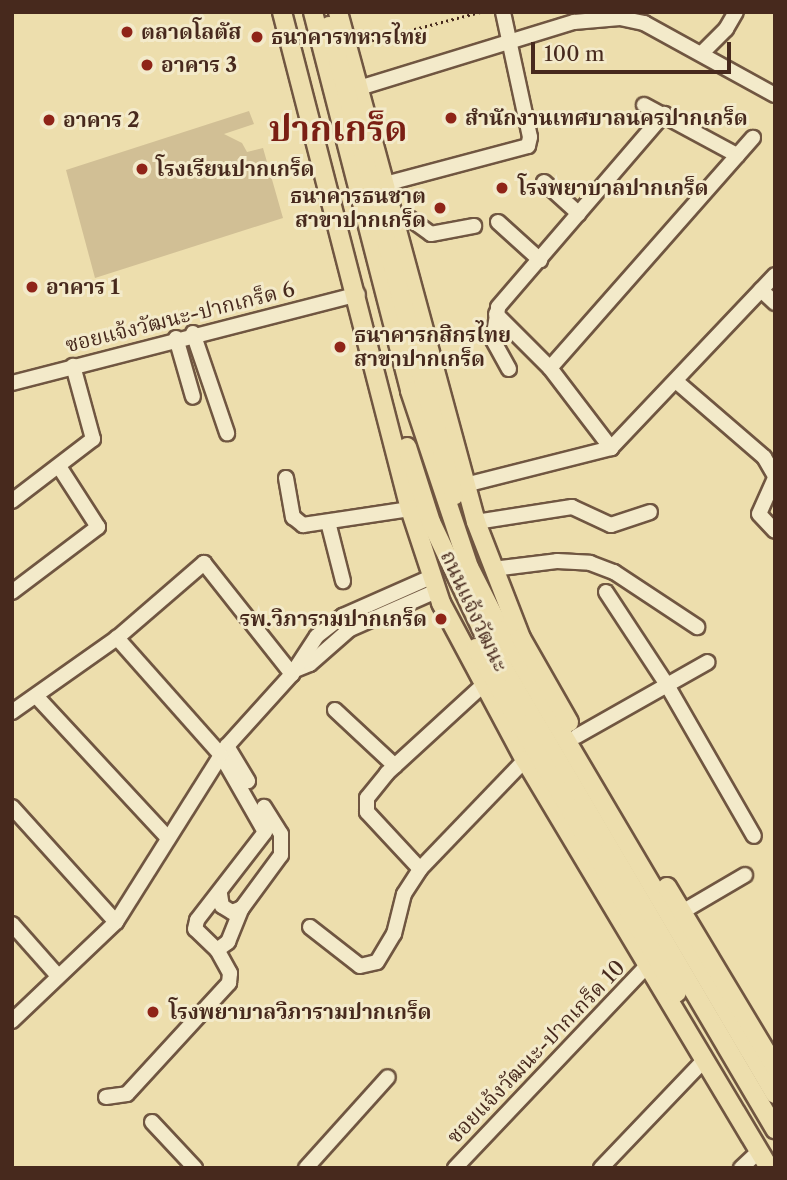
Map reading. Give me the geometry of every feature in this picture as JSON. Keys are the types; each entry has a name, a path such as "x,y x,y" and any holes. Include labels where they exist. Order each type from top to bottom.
{"main road":[{"name":"ถนนแจ้งวัฒนะ","path":"282,12 358,294 410,509 433,584 482,685 525,760 650,959 769,1168"},
{"name":"ถนนแจ้งวัฒนะ","path":"294,12 412,467 449,564 487,640 775,1129"},
{"name":"ถนนแจ้งวัฒนะ","path":"313,12 410,391 470,567 501,630 775,1094"},
{"path":"325,12 463,524 521,638"},
{"name":"ถนนแจ้งวัฒนะ","path":"338,12 465,485 493,569 521,638 775,1067"},
{"path":"412,467 423,525 448,595 650,959 775,1163"}],"street":[{"path":"385,184 528,146 530,137 508,46 503,12"},
{"path":"702,52 726,29 736,12"},
{"path":"359,88 508,46 574,22 646,17 775,95"},
{"path":"644,104 737,155"},
{"path":"509,369 493,340 496,314 664,114"},
{"path":"550,368 753,138"},
{"path":"544,182 579,214"},
{"path":"394,221 409,218 431,234 474,226"},
{"path":"498,222 540,260"},
{"path":"465,485 611,448 677,383 775,275"},
{"path":"761,290 775,303"},
{"name":"ซอยแจ้งวัฒนะ-ปากเกร็ด 6","path":"12,383 176,338 358,294"},
{"path":"496,314 550,368 611,448"},
{"path":"193,334 226,433"},
{"path":"176,338 192,397"},
{"path":"12,501 60,468 93,439 73,366"},
{"path":"677,383 764,457 775,477 759,514 775,531"},
{"path":"12,592 98,527 60,468"},
{"path":"286,478 295,520 303,525 410,509"},
{"path":"476,522 572,507 611,525 650,512"},
{"path":"328,522 344,581"},
{"path":"493,569 557,561 590,563 614,572 697,627"},
{"path":"12,712 37,697 117,638 204,563 294,672"},
{"path":"12,1021 116,922 224,751 294,672 310,664 350,629 433,584"},
{"path":"606,592 667,685 754,836"},
{"path":"117,638 224,751 281,834 282,855 242,908 229,942 217,950"},
{"path":"577,736 708,662"},
{"path":"420,869 367,812 367,798 395,765 482,685"},
{"path":"37,697 168,838"},
{"path":"335,710 395,765"},
{"path":"106,1097 127,1094 229,983 230,973 217,950 195,929 197,920 220,894 265,832 264,822 224,751"},
{"path":"310,927 360,966 376,962 394,934 404,894 420,869 525,760"},
{"path":"12,807 116,922"},
{"path":"682,912 745,875"},
{"path":"220,894 222,906 232,912 242,908"},
{"path":"12,924 58,976"},
{"name":"ซอยแจ้งวัฒนะ-ปากเกร็ด 10","path":"455,1168 650,959"},
{"path":"601,1168 705,1059"},
{"path":"306,1168 388,1076"},
{"path":"152,1122 194,1167"},
{"path":"741,1168 759,1151"}],"path":[{"path":"348,46 480,12"}],"shaded area":[{"path":"249,111 254,124 224,134 242,143 247,152 263,148 283,218 95,278 66,170"}],"place":[{"name":"ตลาดโลตัส","path":"127,32"},
{"name":"ธนาคารทหารไทย","path":"257,37"},
{"name":"อาคาร 3","path":"147,65"},
{"name":"สำนักงานเทศบาลนครปากเกร็ด","path":"451,118"},
{"name":"อาคาร 2","path":"49,120"},
{"name":"โรงเรียนปากเกร็ด","path":"142,169"},
{"name":"โรงพยาบาลปากเกร็ด","path":"502,188"},
{"name":"ธนาคารธนชาต สาขาปากเกร็ด","path":"440,208"},
{"name":"อาคาร 1","path":"32,287"},
{"name":"ธนาคารกสิกรไทย สาขาปากเกร็ด","path":"340,347"},
{"name":"รพ.วิภารามปากเกร็ด","path":"441,619"},
{"name":"โรงพยาบาลวิภารามปากเกร็ด","path":"153,1012"}],"district":[{"name":"ปากเกร็ด","path":"338,129"}]}
